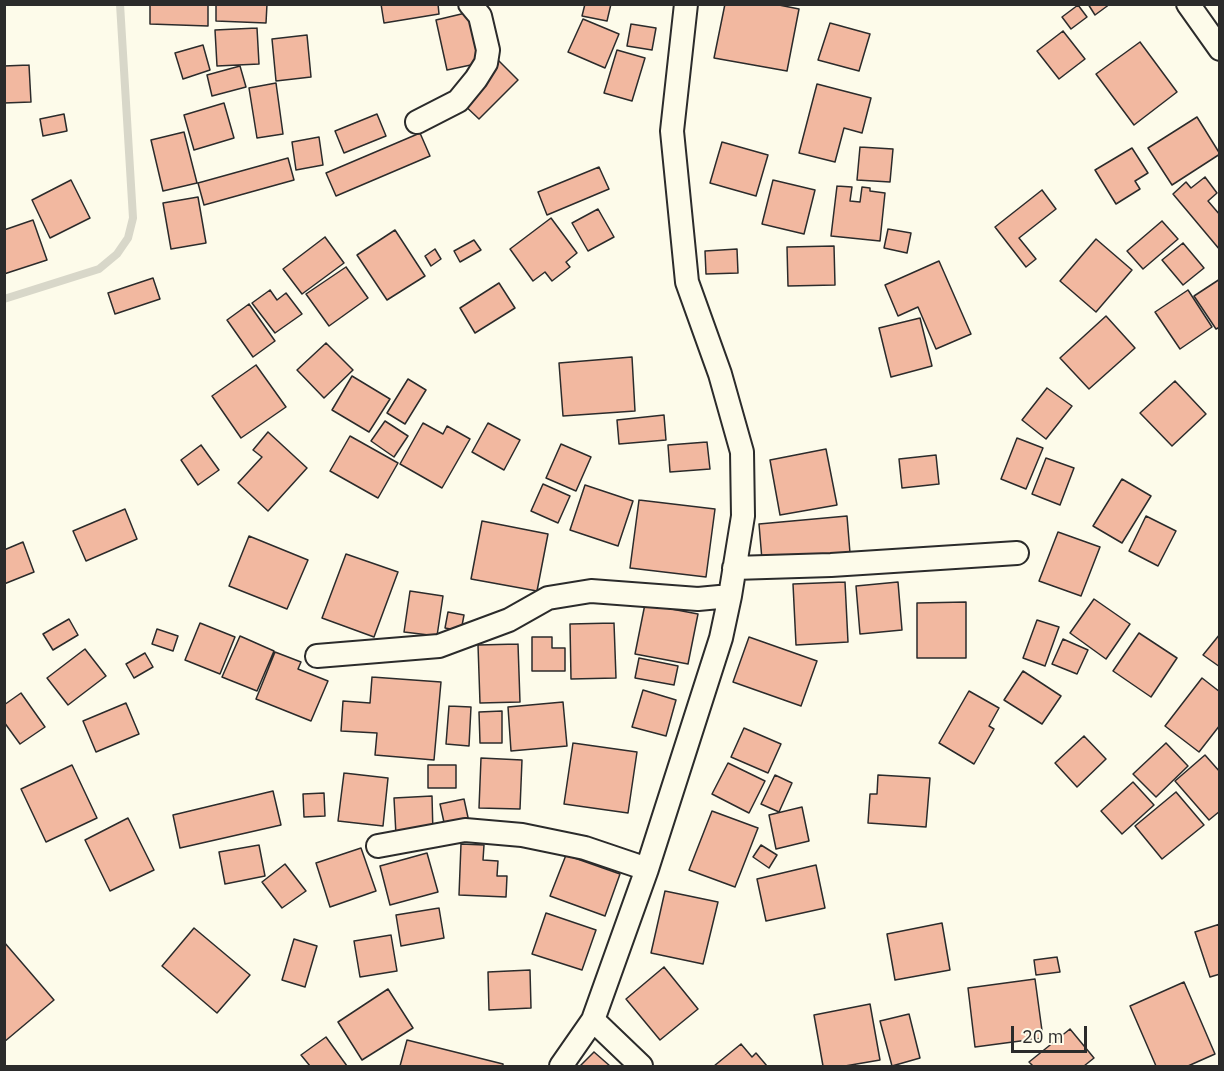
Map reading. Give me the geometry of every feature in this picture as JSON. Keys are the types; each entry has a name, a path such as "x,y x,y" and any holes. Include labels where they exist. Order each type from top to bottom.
{"street":[{"path":"417,122 458,101 486,63 488,50 480,16 470,4"},
{"path":"561,1066 593,1020 646,869 721,638 743,516 742,452 720,374 687,282 672,131 686,4"},
{"path":"1188,4 1220,49"},
{"path":"734,568 831,565 1017,553"},
{"path":"317,656 440,646 509,620 548,598 591,591 698,599 730,596"},
{"path":"378,846 465,830 522,835 585,848 646,869"},
{"path":"593,1020 640,1066"}],"building":[{"path":"150,4 208,4 208,26 150,24"},
{"path":"216,4 267,4 266,23 216,21"},
{"path":"381,4 438,4 439,14 384,23"},
{"path":"585,4 611,4 607,21 582,16"},
{"path":"725,4 774,4 799,9 787,71 714,58"},
{"path":"1088,4 1110,4 1095,15"},
{"path":"1078,5 1087,17 1071,29 1062,17"},
{"path":"474,11 485,62 447,70 436,20"},
{"path":"583,19 619,34 605,68 568,52"},
{"path":"830,23 870,34 859,71 818,60"},
{"path":"631,24 656,28 652,50 627,46"},
{"path":"257,28 259,64 217,66 215,30"},
{"path":"1063,31 1085,59 1059,79 1037,51"},
{"path":"307,35 311,77 276,81 272,39"},
{"path":"1140,42 1177,92 1134,125 1096,74"},
{"path":"203,45 210,70 183,79 175,53"},
{"path":"617,50 645,58 632,101 604,93"},
{"path":"499,61 518,80 479,119 460,101"},
{"path":"29,65 31,102 4,103 4,66"},
{"path":"240,66 246,87 212,96 207,75"},
{"path":"276,83 283,134 257,138 249,88"},
{"path":"817,84 871,98 862,133 844,128 835,162 799,153"},
{"path":"224,103 234,138 194,150 184,115"},
{"path":"64,114 67,131 43,136 40,119"},
{"path":"377,114 386,136 344,153 335,131"},
{"path":"1197,117 1220,154 1172,185 1148,148"},
{"path":"184,132 197,183 163,191 151,140"},
{"path":"420,133 430,156 336,196 326,173"},
{"path":"319,137 323,165 296,170 292,142"},
{"path":"722,142 768,155 756,196 710,183"},
{"path":"860,147 893,149 890,182 857,180"},
{"path":"1132,148 1148,173 1135,181 1140,189 1116,204 1095,170"},
{"path":"288,158 294,180 204,205 198,183"},
{"path":"599,167 609,189 547,215 538,192"},
{"path":"1205,177 1217,193 1208,201 1220,215 1220,250 1173,194 1186,182 1191,188"},
{"path":"71,180 90,218 50,238 32,200"},
{"path":"773,180 815,190 804,234 762,224"},
{"path":"837,186 852,187 850,201 860,202 862,187 870,188 870,191 885,193 880,241 831,236"},
{"path":"1042,190 1056,209 1019,238 1036,259 1026,267 995,227"},
{"path":"198,197 206,243 171,249 163,203"},
{"path":"598,209 614,237 588,251 572,223"},
{"path":"551,218 577,253 566,262 570,267 552,281 545,272 533,281 510,249"},
{"path":"33,220 47,260 4,274 4,230"},
{"path":"1162,221 1178,239 1143,269 1127,251"},
{"path":"888,229 911,233 907,253 884,248"},
{"path":"395,230 425,276 387,300 357,255"},
{"path":"325,237 344,263 302,294 283,269"},
{"path":"1096,239 1132,270 1096,312 1060,281"},
{"path":"474,240 481,250 460,262 454,251"},
{"path":"1183,243 1204,268 1183,285 1162,260"},
{"path":"834,246 835,285 788,286 787,247"},
{"path":"435,249 441,259 431,266 425,256"},
{"path":"737,249 738,273 706,274 705,251"},
{"path":"939,261 971,334 936,349 918,307 898,316 885,285"},
{"path":"346,267 368,298 329,326 306,294"},
{"path":"153,278 160,299 115,314 108,293"},
{"path":"1220,279 1220,327 1216,329 1194,296"},
{"path":"499,283 515,308 475,333 460,308"},
{"path":"270,290 277,300 286,293 302,314 275,333 252,303"},
{"path":"1188,290 1212,327 1180,349 1155,312"},
{"path":"249,304 275,341 253,357 227,320"},
{"path":"1106,316 1135,348 1089,389 1060,358"},
{"path":"920,318 932,366 891,377 879,328"},
{"path":"326,343 353,370 324,398 297,370"},
{"path":"632,357 635,411 563,416 559,363"},
{"path":"256,365 286,407 241,438 212,396"},
{"path":"352,376 390,399 369,432 332,410"},
{"path":"408,379 426,390 405,424 387,413"},
{"path":"1175,381 1206,414 1172,446 1140,413"},
{"path":"1047,388 1072,406 1046,439 1022,420"},
{"path":"664,415 666,440 619,444 617,420"},
{"path":"385,421 408,436 394,457 371,441"},
{"path":"423,423 443,434 447,426 470,439 442,488 400,464"},
{"path":"488,423 520,440 504,470 472,452"},
{"path":"268,432 307,468 268,511 238,483 262,457 253,450"},
{"path":"350,436 398,463 378,498 330,471"},
{"path":"1017,438 1043,448 1026,489 1001,479"},
{"path":"707,442 710,469 670,472 668,445"},
{"path":"561,444 591,457 576,491 546,478"},
{"path":"201,445 219,470 198,485 181,460"},
{"path":"826,449 837,505 780,515 770,460"},
{"path":"936,455 939,484 902,488 899,459"},
{"path":"1046,458 1074,468 1060,505 1032,494"},
{"path":"1122,479 1151,496 1122,543 1093,526"},
{"path":"543,484 570,496 558,523 531,511"},
{"path":"585,485 633,501 618,546 570,530"},
{"path":"639,500 715,509 706,577 630,568"},
{"path":"125,509 137,539 86,561 73,531"},
{"path":"847,516 850,553 762,560 759,524"},
{"path":"1146,516 1176,531 1158,566 1129,551"},
{"path":"482,521 548,534 537,591 471,579"},
{"path":"1058,532 1100,547 1081,596 1039,581"},
{"path":"249,536 308,560 287,609 229,586"},
{"path":"23,542 34,572 4,584 4,550"},
{"path":"346,554 398,572 374,637 322,618"},
{"path":"845,582 848,642 796,645 793,584"},
{"path":"898,582 902,630 860,634 856,586"},
{"path":"410,591 443,596 437,636 404,632"},
{"path":"1094,599 1130,624 1106,659 1070,633"},
{"path":"966,602 966,658 917,658 917,603"},
{"path":"645,604 698,614 688,664 635,654"},
{"path":"448,612 464,615 461,631 445,628"},
{"path":"69,619 78,635 53,650 43,634"},
{"path":"1037,620 1059,627 1045,666 1023,658"},
{"path":"200,623 235,637 220,674 185,660"},
{"path":"614,623 616,678 571,679 570,624"},
{"path":"157,629 178,636 173,651 152,644"},
{"path":"1139,633 1177,658 1151,697 1113,671"},
{"path":"1220,634 1220,667 1203,655"},
{"path":"240,636 274,651 257,691 222,677"},
{"path":"532,637 552,637 552,648 565,648 565,671 532,671"},
{"path":"749,637 817,661 801,706 733,682"},
{"path":"1063,639 1088,650 1077,674 1052,664"},
{"path":"518,644 520,702 480,703 478,645"},
{"path":"85,649 106,676 68,705 47,678"},
{"path":"275,652 301,662 298,669 328,681 311,721 256,699"},
{"path":"145,653 153,667 134,678 126,664"},
{"path":"639,658 678,666 674,685 635,678"},
{"path":"1023,671 1061,696 1042,724 1004,700"},
{"path":"372,677 441,682 434,760 375,755 377,733 341,731 343,701 370,703"},
{"path":"1202,678 1220,692 1220,725 1199,752 1165,726"},
{"path":"643,690 676,700 666,736 632,727"},
{"path":"969,691 999,708 989,726 994,729 974,764 939,743"},
{"path":"21,693 45,727 20,744 4,722 4,705"},
{"path":"563,702 567,746 511,751 508,707"},
{"path":"126,703 139,734 96,752 83,721"},
{"path":"449,706 471,707 469,746 446,744"},
{"path":"502,711 502,743 480,743 479,712"},
{"path":"744,728 781,744 768,773 731,757"},
{"path":"1084,736 1106,759 1077,787 1055,763"},
{"path":"573,743 637,752 628,813 564,804"},
{"path":"1166,743 1188,766 1156,797 1133,774"},
{"path":"1205,755 1220,772 1220,811 1209,820 1175,781"},
{"path":"481,758 522,760 520,809 479,808"},
{"path":"728,763 765,781 749,813 712,794"},
{"path":"72,765 97,818 46,842 21,789"},
{"path":"428,765 456,765 456,788 428,788"},
{"path":"344,773 388,778 383,826 338,821"},
{"path":"775,775 792,783 779,812 761,804"},
{"path":"878,775 930,778 926,827 868,823 870,794 877,794"},
{"path":"1133,782 1154,805 1122,834 1101,811"},
{"path":"273,791 281,825 180,848 173,815"},
{"path":"1176,792 1204,825 1162,859 1135,826"},
{"path":"324,793 325,816 304,817 303,794"},
{"path":"432,796 433,834 396,835 394,798"},
{"path":"464,799 469,822 445,827 440,804"},
{"path":"802,807 809,841 776,849 769,815"},
{"path":"712,811 758,828 735,887 689,870"},
{"path":"128,818 154,870 110,891 85,840"},
{"path":"461,844 484,845 483,860 498,861 497,876 507,876 506,897 459,895"},
{"path":"259,845 265,876 225,884 219,852"},
{"path":"761,845 777,855 769,868 753,857"},
{"path":"361,848 376,891 330,907 316,863"},
{"path":"427,853 438,892 390,905 380,866"},
{"path":"566,855 620,874 605,916 550,896"},
{"path":"285,864 306,891 282,908 262,882"},
{"path":"816,865 825,908 766,921 757,879"},
{"path":"665,891 718,902 703,964 651,953"},
{"path":"439,908 444,938 401,946 396,915"},
{"path":"546,913 596,930 582,970 532,954"},
{"path":"942,923 950,970 895,980 887,934"},
{"path":"1220,924 1220,974 1210,977 1195,932"},
{"path":"194,928 250,975 217,1013 162,966"},
{"path":"391,935 397,971 360,977 354,941"},
{"path":"294,939 317,946 305,987 282,980"},
{"path":"4,942 54,1000 4,1042"},
{"path":"1057,957 1060,972 1036,975 1034,960"},
{"path":"664,967 698,1009 660,1040 626,999"},
{"path":"530,970 531,1008 489,1010 488,972"},
{"path":"1035,979 1043,1038 975,1047 968,988"},
{"path":"1184,982 1215,1054 1188,1066 1156,1066 1130,1006"},
{"path":"388,989 413,1028 362,1060 338,1022"},
{"path":"870,1004 880,1060 845,1066 823,1066 814,1015"},
{"path":"909,1014 920,1058 892,1066 880,1021"},
{"path":"1070,1029 1094,1058 1084,1066 1033,1066 1029,1062"},
{"path":"326,1037 347,1066 310,1066 301,1055"},
{"path":"407,1040 503,1064 503,1066 400,1066"},
{"path":"741,1044 752,1057 756,1053 767,1066 714,1066"},
{"path":"594,1052 610,1066 580,1066"}],"waterway":[{"path":"4,299 99,269 117,254 128,238 133,218 120,4"}]}
